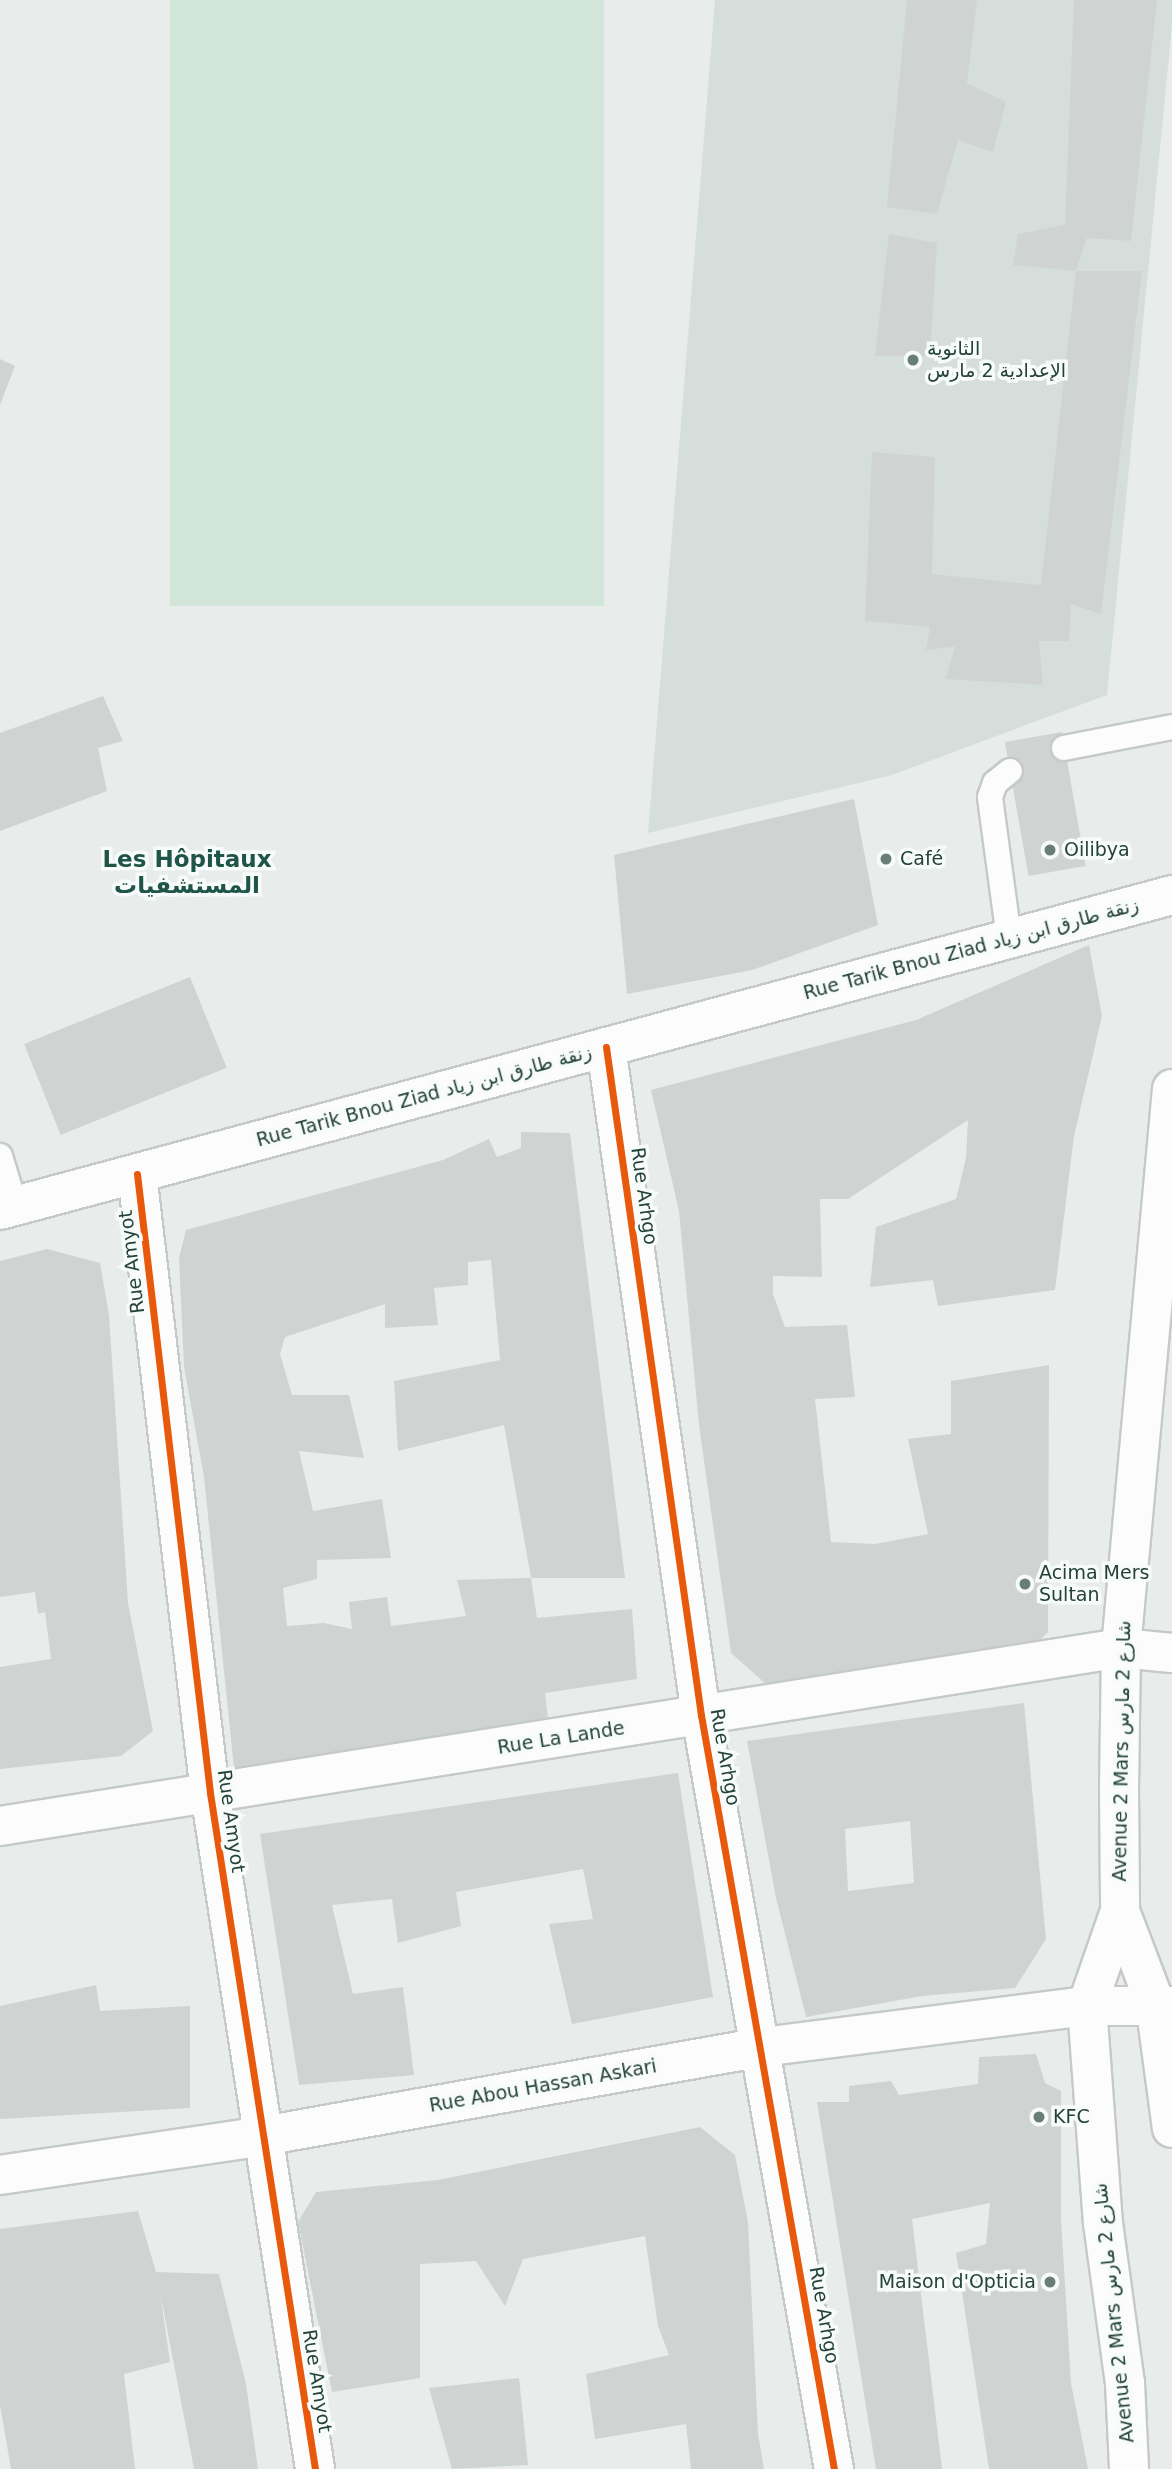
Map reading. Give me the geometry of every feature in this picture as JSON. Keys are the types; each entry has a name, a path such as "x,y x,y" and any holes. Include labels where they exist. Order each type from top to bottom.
{"street":[{"name":"Rue Tarik Bnou Ziad زنقة طارق ابن زياد","path":"7,1208 1172,895"},
{"name":"Rue Arhgo","path":"607,1046 701,1715 762,2047 834,2469"},
{"name":"Avenue 2 Mars شارع 2 مارس","path":"1129,2469 1125,2383 1103,2223 1087,2006 1120,1911 1121,1648 1172,1089"},
{"name":"Rue Amyot","path":"137,1174 210,1793 315,2469"},
{"name":"Rue La Lande","path":"0,1826 1121,1648 1172,1653"},
{"name":"Avenue 2 Mars شارع 2 مارس","path":"1120,1911 1163,2004 1172,2129"},
{"name":"Rue Abou Hassan Askari","path":"0,2175 263,2136 762,2047 1087,2006 1163,2004"}],"lane":[{"path":"1064,748 1172,727"},
{"path":"1009,939 990,797 995,783 1010,771"},
{"path":"0,1156 7,1208"}],"shaded area":[{"name":"الثانوية الإعدادية 2 مارس","path":"715,0 1172,0 1172,25 1107,695 892,775 648,833"}],"green space":[{"path":"170,0 604,0 604,606 170,606"}],"building":[{"path":"907,0 977,0 967,83 1006,102 993,152 958,140 937,214 887,207"},
{"path":"1074,0 1157,0 1131,241 1087,238 1076,271 1013,265 1018,234 1065,225"},
{"path":"889,234 937,243 930,356 875,356"},
{"path":"1076,271 1142,271 1101,614 1071,604 1069,641 1039,641 1043,685 946,679 955,646 926,650 930,627 865,621 872,452 935,457 932,574 1041,585"},
{"path":"0,359 15,366 0,405"},
{"path":"103,696 123,741 98,748 107,791 0,831 0,733"},
{"path":"1062,732 1086,866 1028,876 1005,742"},
{"path":"854,799 878,925 752,970 627,994 614,855"},
{"path":"1089,945 1102,1016 1074,1136 1055,1290 938,1306 933,1280 870,1287 876,1227 956,1199 966,1158 968,1120 848,1199 820,1199 822,1277 773,1276 773,1294 785,1327 847,1325 855,1397 815,1399 831,1542 875,1544 928,1534 908,1439 951,1434 951,1381 1049,1365 1048,1632 1030,1650 766,1684 731,1653 699,1425 679,1211 651,1090 916,1020"},
{"path":"190,977 227,1068 61,1135 24,1044"},
{"path":"521,1132 570,1133 625,1578 531,1578 537,1618 632,1609 637,1679 545,1693 549,1727 234,1768 204,1477 184,1367 179,1258 186,1230 443,1160 489,1139 497,1157 521,1148","holes":["491,1260 500,1360 394,1381 398,1451 504,1425 531,1578 457,1580 466,1616 391,1626 387,1597 349,1602 352,1629 324,1623 287,1626 283,1588 317,1579 317,1560 391,1558 382,1499 313,1511 299,1451 364,1458 349,1395 292,1395 280,1354 285,1337 385,1304 385,1328 438,1325 434,1288 468,1285 468,1262"]},
{"path":"47,1249 100,1263 109,1315 128,1603 153,1731 121,1756 0,1769 0,1667 51,1659 45,1612 38,1614 35,1592 0,1597 0,1261"},
{"path":"1024,1703 1046,1939 1015,1988 922,1996 806,2017 776,1898 747,1741","holes":["910,1821 914,1883 848,1891 845,1829"]},
{"path":"678,1773 713,1997 572,2024 549,1924 593,1919 583,1869 456,1892 461,1926 398,1943 392,1899 332,1905 353,1994 403,1987 414,2075 299,2085 260,1834"},
{"path":"96,1985 100,2011 190,2006 190,2108 0,2119 0,2006"},
{"path":"1036,2054 1045,2083 1061,2091 1061,2219 1071,2383 1088,2469 989,2469 956,2253 986,2244 990,2203 912,2219 942,2469 876,2469 817,2102 849,2102 849,2086 891,2081 899,2095 978,2084 979,2057"},
{"path":"700,2127 735,2155 748,2222 758,2434 764,2469 691,2469 686,2424 595,2439 586,2374 669,2355 658,2326 645,2236 523,2259 505,2306 476,2261 420,2264 420,2378 332,2392 298,2222 316,2192 438,2180"},
{"path":"138,2211 156,2272 219,2274 246,2384 258,2469 194,2469 160,2292 170,2362 124,2374 135,2469 11,2469 0,2405 0,2229"},
{"path":"519,2378 528,2465 452,2469 429,2388"}],"cycle path":[{"path":"606,1047 701,1715 834,2469"},
{"path":"137,1174 210,1793 315,2469"}],"place":[{"name":"الثانوية الإعدادية 2 مارس","path":"913,360"},
{"name":"Oilibya","path":"1050,850"},
{"name":"Café","path":"886,859"},
{"name":"Acima Mers Sultan","path":"1025,1584"},
{"name":"KFC","path":"1039,2117"},
{"name":"Maison d'Opticia","path":"1050,2282"}],"district":[{"name":"Les Hôpitaux المستشفيات","path":"187,872"}]}
